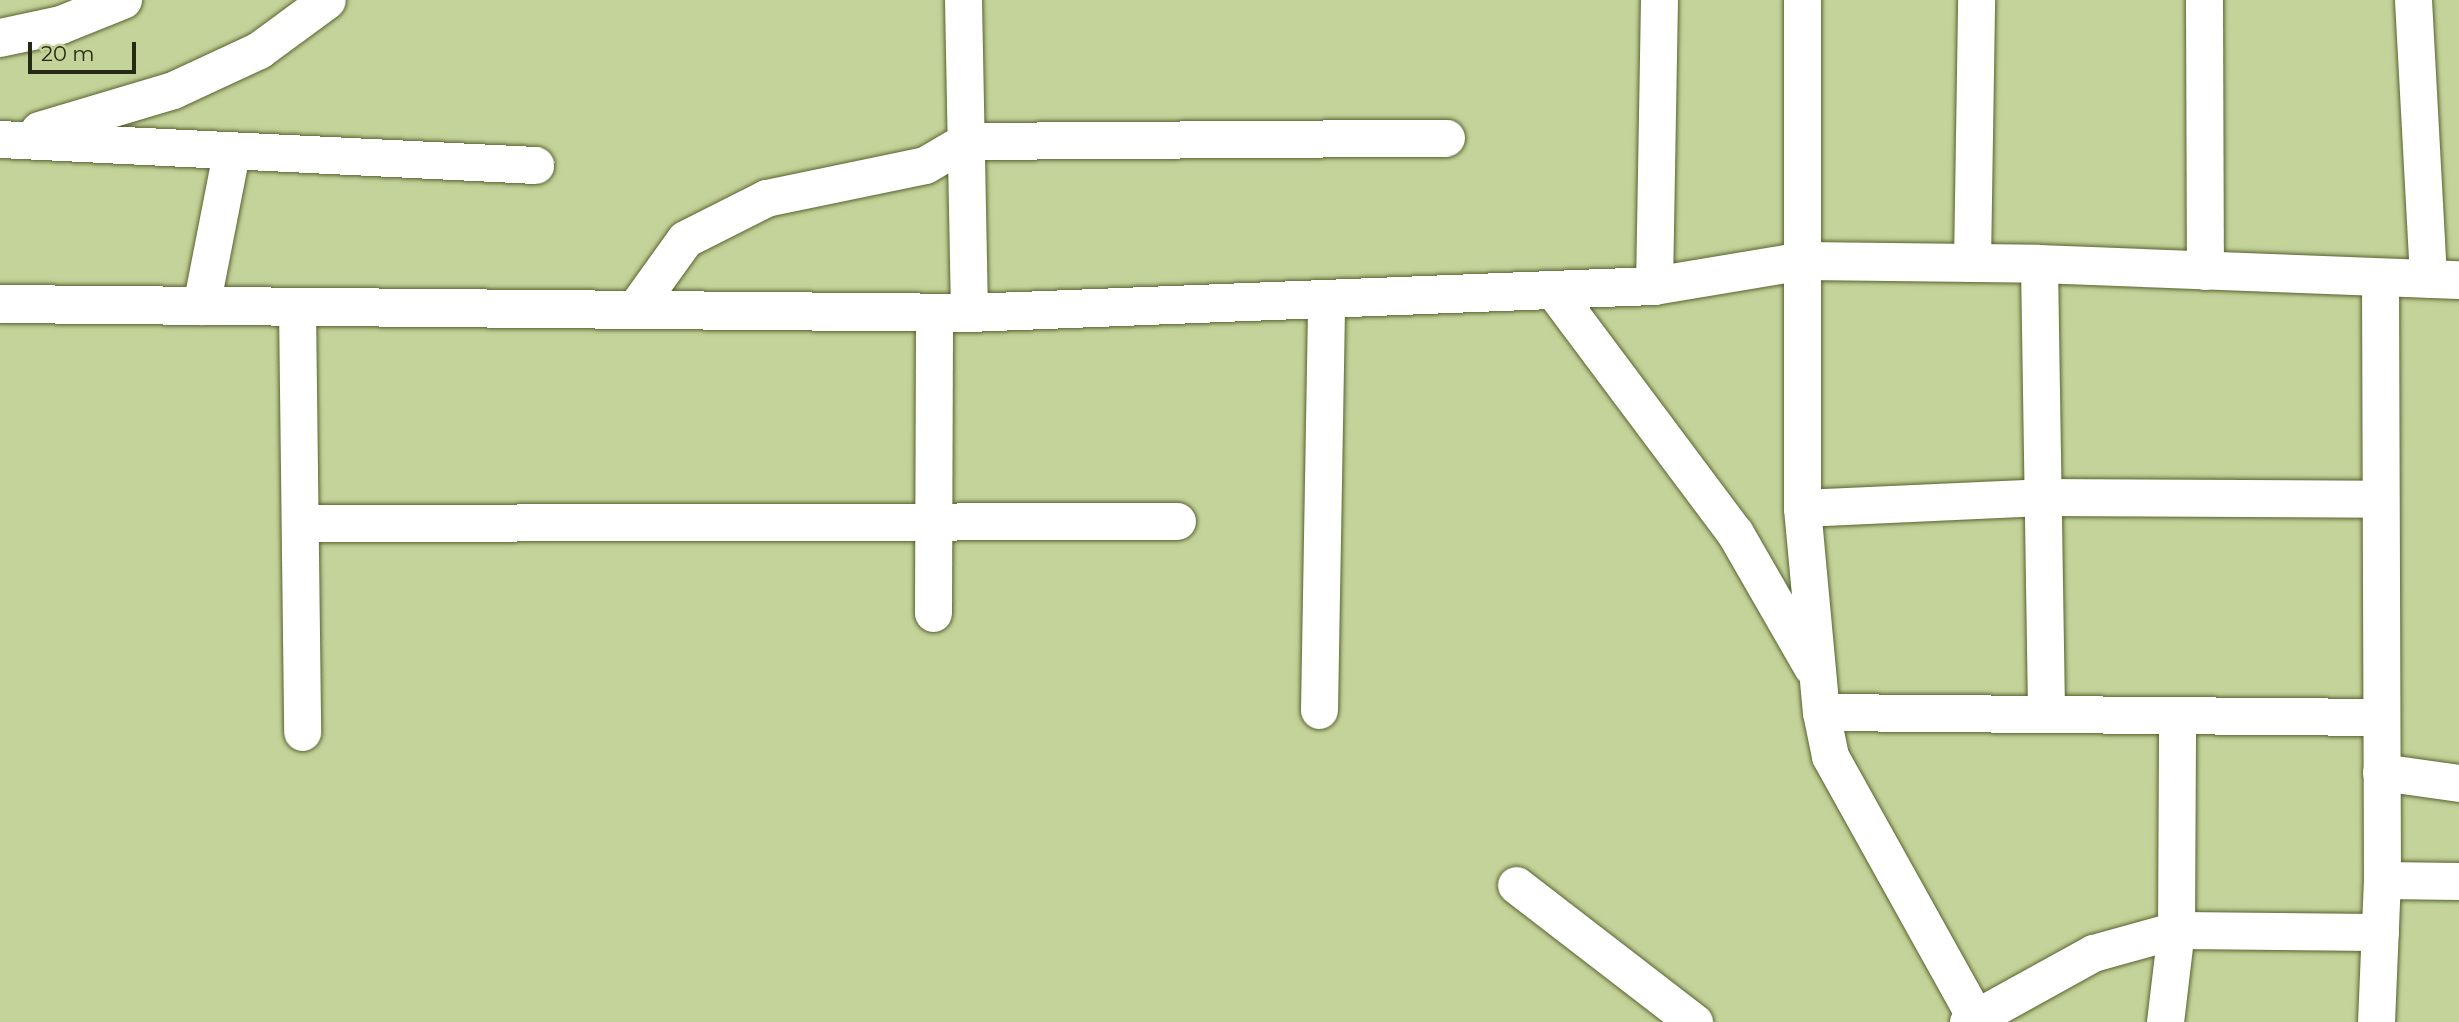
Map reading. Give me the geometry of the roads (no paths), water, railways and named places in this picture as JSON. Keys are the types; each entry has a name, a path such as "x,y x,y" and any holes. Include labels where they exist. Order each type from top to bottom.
{"main road":[{"path":"0,38 61,25 123,0"},
{"path":"0,304 952,313 1654,286 1804,261 2039,264 2444,279"}],"street":[{"path":"0,138 73,123 173,90 258,50 327,0"},
{"path":"933,613 933,521 966,141 963,0"},
{"path":"1654,286 1659,0"},
{"path":"1802,0 1802,508 1820,695 1830,757 1975,1020 2093,953 2176,930 2380,932"},
{"path":"1972,263 1976,0"},
{"path":"2204,0 2205,271"},
{"path":"2413,0 2444,279"},
{"path":"0,138 231,153 535,165"},
{"path":"634,310 685,239 766,198 925,165 966,141 1446,138"},
{"path":"201,306 231,153"},
{"path":"2039,264 2046,713"},
{"path":"2376,1022 2382,880 2380,278"},
{"path":"1553,290 1735,533 1820,695"},
{"path":"1319,709 1326,299"},
{"path":"297,307 302,732"},
{"path":"1802,508 2042,497 2380,499"},
{"path":"300,523 1177,521"},
{"path":"1820,695 2046,713 2380,717"},
{"path":"2165,1022 2176,930 2177,715"},
{"path":"2381,772 2459,783"},
{"path":"2382,880 2459,881"},
{"path":"1516,885 1693,1022"}]}
